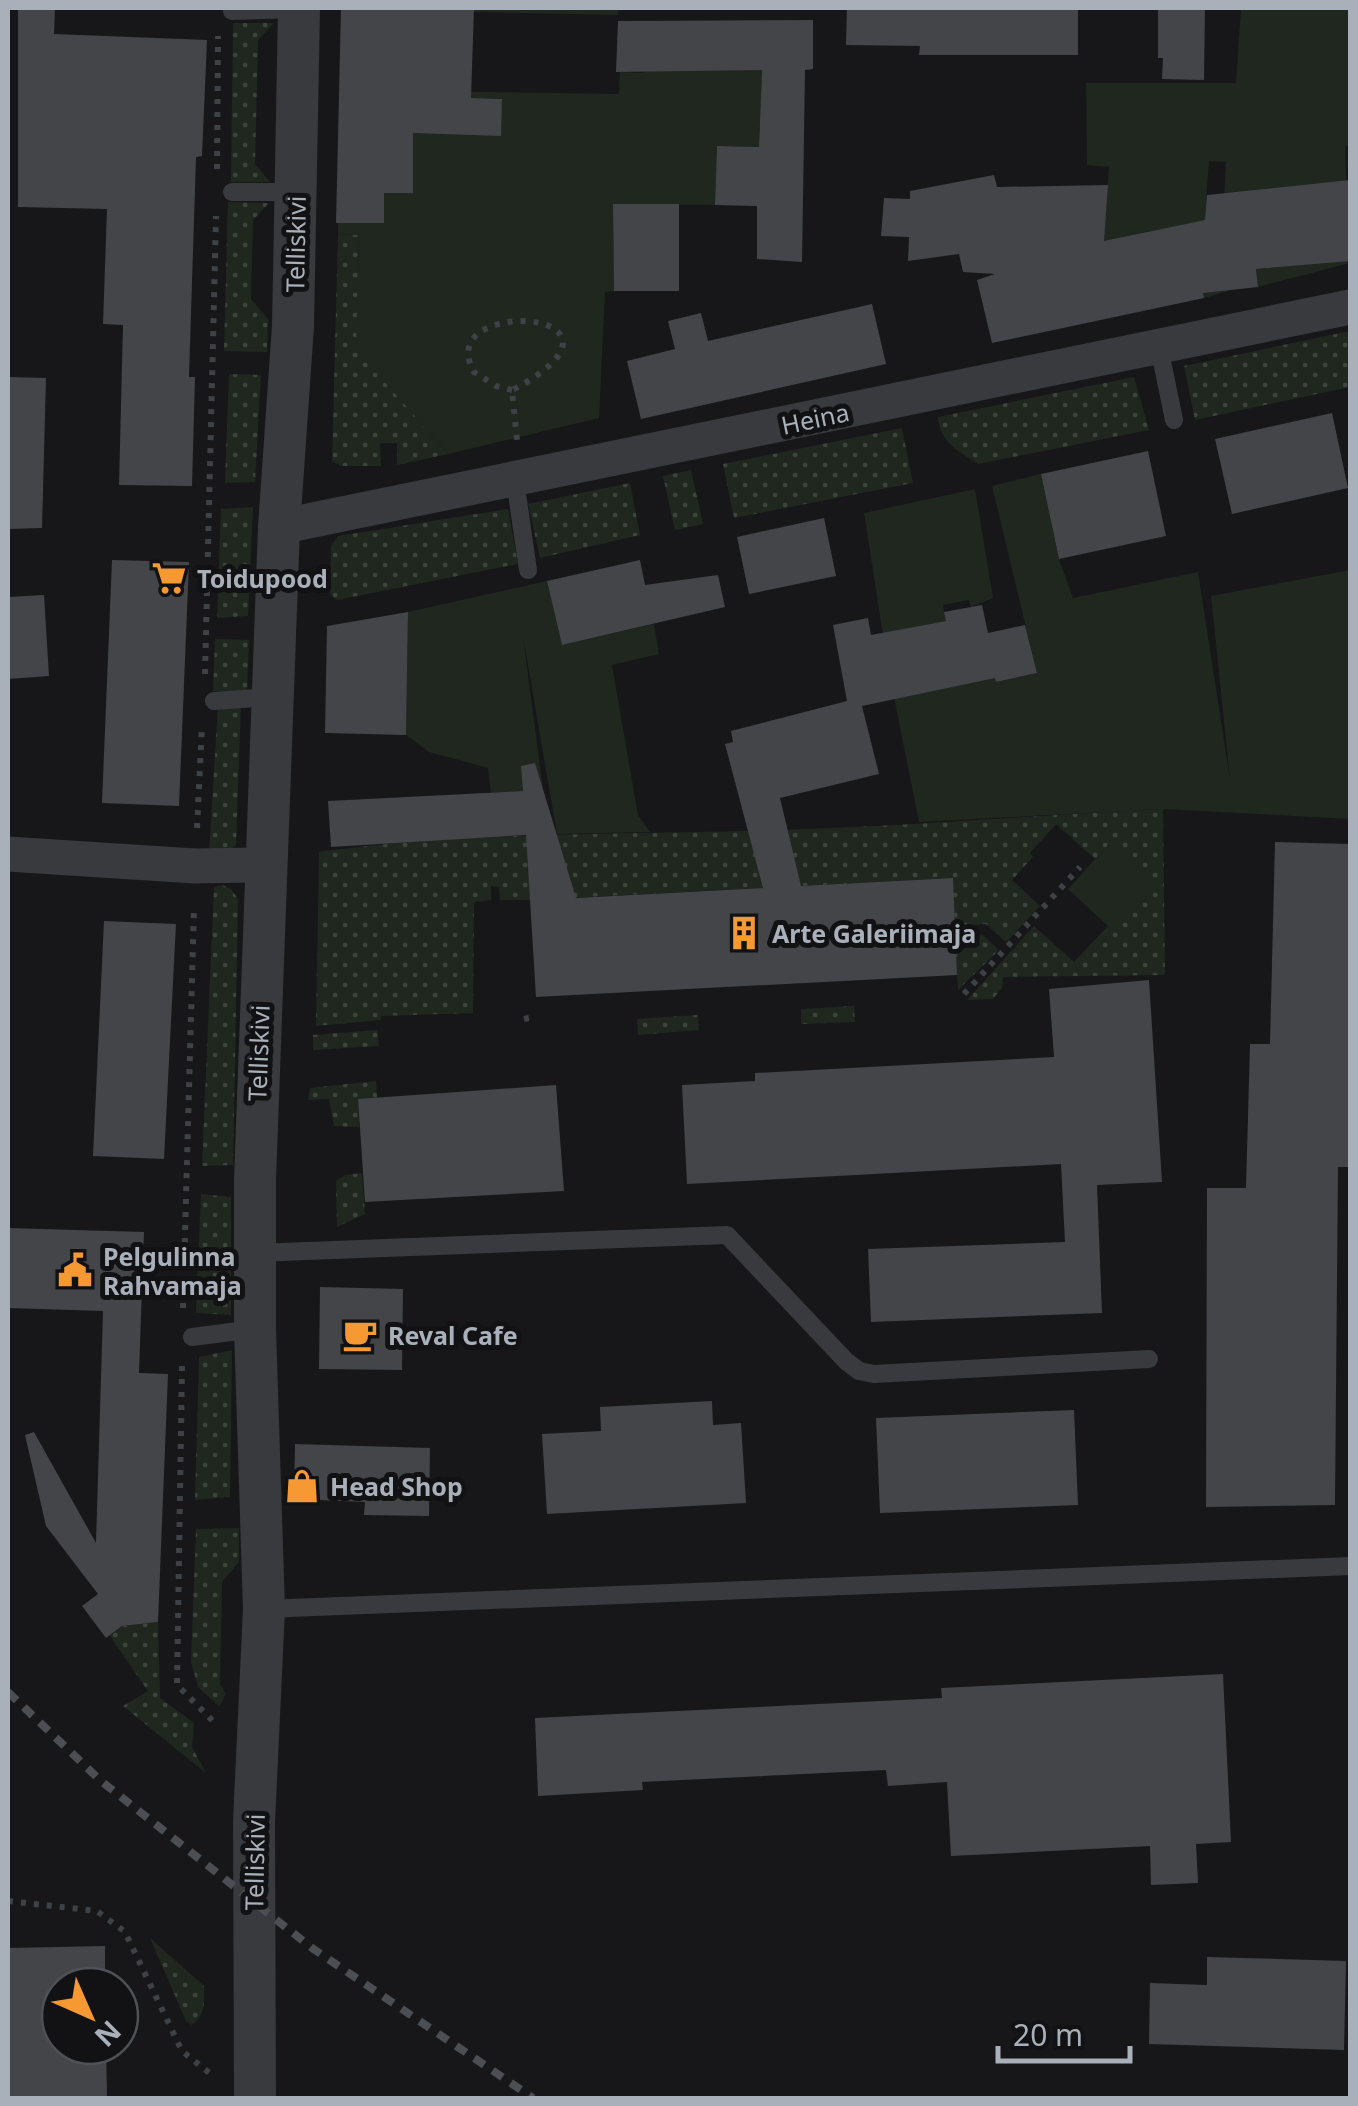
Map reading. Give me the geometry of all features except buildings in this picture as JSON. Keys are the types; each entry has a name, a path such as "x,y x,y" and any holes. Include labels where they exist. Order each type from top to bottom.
{"street":[{"name":"Telliskivi","path":"254,2098 254,1822 264,1609 254,1253 264,865 279,528 293,326 299,8"},
{"name":"Heina","path":"279,528 1350,307"},
{"path":"8,854 195,866 264,865"}],"lane":[{"path":"225,16 299,8"},
{"path":"224,188 296,192"},
{"path":"1158,346 1174,420"},
{"path":"515,480 528,570"},
{"path":"209,694 272,696"},
{"path":"254,1253 727,1235 807,1322 859,1371 874,1374 1149,1359"},
{"path":"192,1336 255,1329"},
{"path":"264,1609 1350,1566"}],"path":[{"path":"224,188 225,16"},
{"path":"209,694 216,212"},
{"path":"538,322 555,329 560,340 556,360 544,372 512,390 496,386 474,372 468,358 474,338 488,326 538,322"},
{"path":"512,390 517,437"},
{"path":"182,1313 203,720"},
{"path":"964,994 1080,868"},
{"path":"182,1364 176,1686 226,1733"},
{"path":"8,1901 97,1911 125,1932 182,2051 216,2079 217,2060"}],"shaded area":[{"path":"474,8 619,8 618,15 474,12"},
{"path":"1241,8 1350,8 1350,145 1345,147 1350,263 1258,287 1256,269 1300,265 1296,187 1232,290 1204,298 1193,232 1159,230 1105,250 1085,210 1106,211 1109,167 1087,165 1086,83 1236,83","holes":["1209,161 1226,162 1224,201 1206,200"]},
{"path":"233,23 274,23 258,40 255,164 270,182 231,182"},
{"path":"762,70 759,147 717,146 715,205 613,204 614,291 605,292 599,418 448,454 356,349 359,235 338,234 338,223 384,223 384,193 413,192 413,156 386,156 352,90 619,94 620,72","holes":["425,96 502,99 474,135"]},
{"path":"228,202 269,203 253,220 251,299 268,319 267,352 224,351"},
{"path":"338,234 359,235 357,349 448,454 397,465 397,443 380,443 381,466 341,466 332,461"},
{"path":"1350,331 1350,387 1195,420 1184,366"},
{"path":"229,374 261,375 255,482 225,483"},
{"path":"1134,377 1149,430 978,464 952,445 940,426 938,417"},
{"path":"902,428 913,483 734,518 723,464"},
{"path":"691,470 703,524 675,530 663,476"},
{"path":"1041,474 1059,559 1073,598 1198,572 1230,779 1211,596 1350,570 1350,819 1163,809 919,822 888,667 864,513 975,489 993,598 971,607 969,600 943,605 946,621 905,629 997,682 1037,673 992,486"},
{"path":"630,483 640,535 540,558 528,504"},
{"path":"253,507 248,616 217,618 221,509"},
{"path":"508,509 518,564 337,600 330,594 331,546 338,536"},
{"path":"547,581 562,645 654,624 659,654 612,665 638,815 650,832 557,834 523,636 543,790 491,793 488,768 429,752 406,735 408,612"},
{"path":"215,639 249,640 247,691 213,691"},
{"path":"241,704 236,845 228,851 209,854 218,706"},
{"path":"1163,809 1165,975 1003,977 1002,988 993,999 967,1000 1034,926 1074,962 1108,926 1111,929 1109,845 1095,859 1056,824 1012,880 1040,906 1006,942 986,924 955,927 952,878 530,900 500,900 499,887 491,886 491,900 474,902 473,1013 381,1016 381,1020 316,1026 319,852 478,838 901,825"},
{"path":"1108,845 1153,885 1112,930 1068,889"},
{"path":"222,885 238,899 233,1165 202,1166 214,887"},
{"path":"982,935 999,950 958,990 955,939"},
{"path":"854,1006 855,1022 801,1024 801,1009"},
{"path":"698,1015 699,1030 638,1035 637,1019"},
{"path":"377,1030 379,1046 313,1050 313,1035"},
{"path":"376,1081 377,1098 358,1100 359,1127 334,1126 329,1099 308,1100 310,1088"},
{"path":"362,1173 365,1214 337,1227 336,1181 345,1175"},
{"path":"201,1194 231,1197 231,1315 196,1313"},
{"path":"232,1350 230,1497 195,1500 199,1357"},
{"path":"239,1528 239,1562 222,1582 220,1684 226,1694 219,1706 198,1687 191,1662 196,1529"},
{"path":"158,1622 160,1698 194,1723 192,1747 206,1773 123,1706 148,1691 110,1636 122,1626"},
{"path":"150,1938 204,1986 202,2012 192,2025 186,2021"}],"railway":[{"path":"8,1692 101,1781 312,1948 533,2098"}],"place":[{"name":"Toidupood","path":"169,578"},
{"name":"Arte Galeriimaja","path":"744,933"},
{"name":"Pelgulinna Rahvamaja","path":"75,1270"},
{"name":"Reval Cafe","path":"360,1335"},
{"name":"Head Shop","path":"302,1486"}]}
